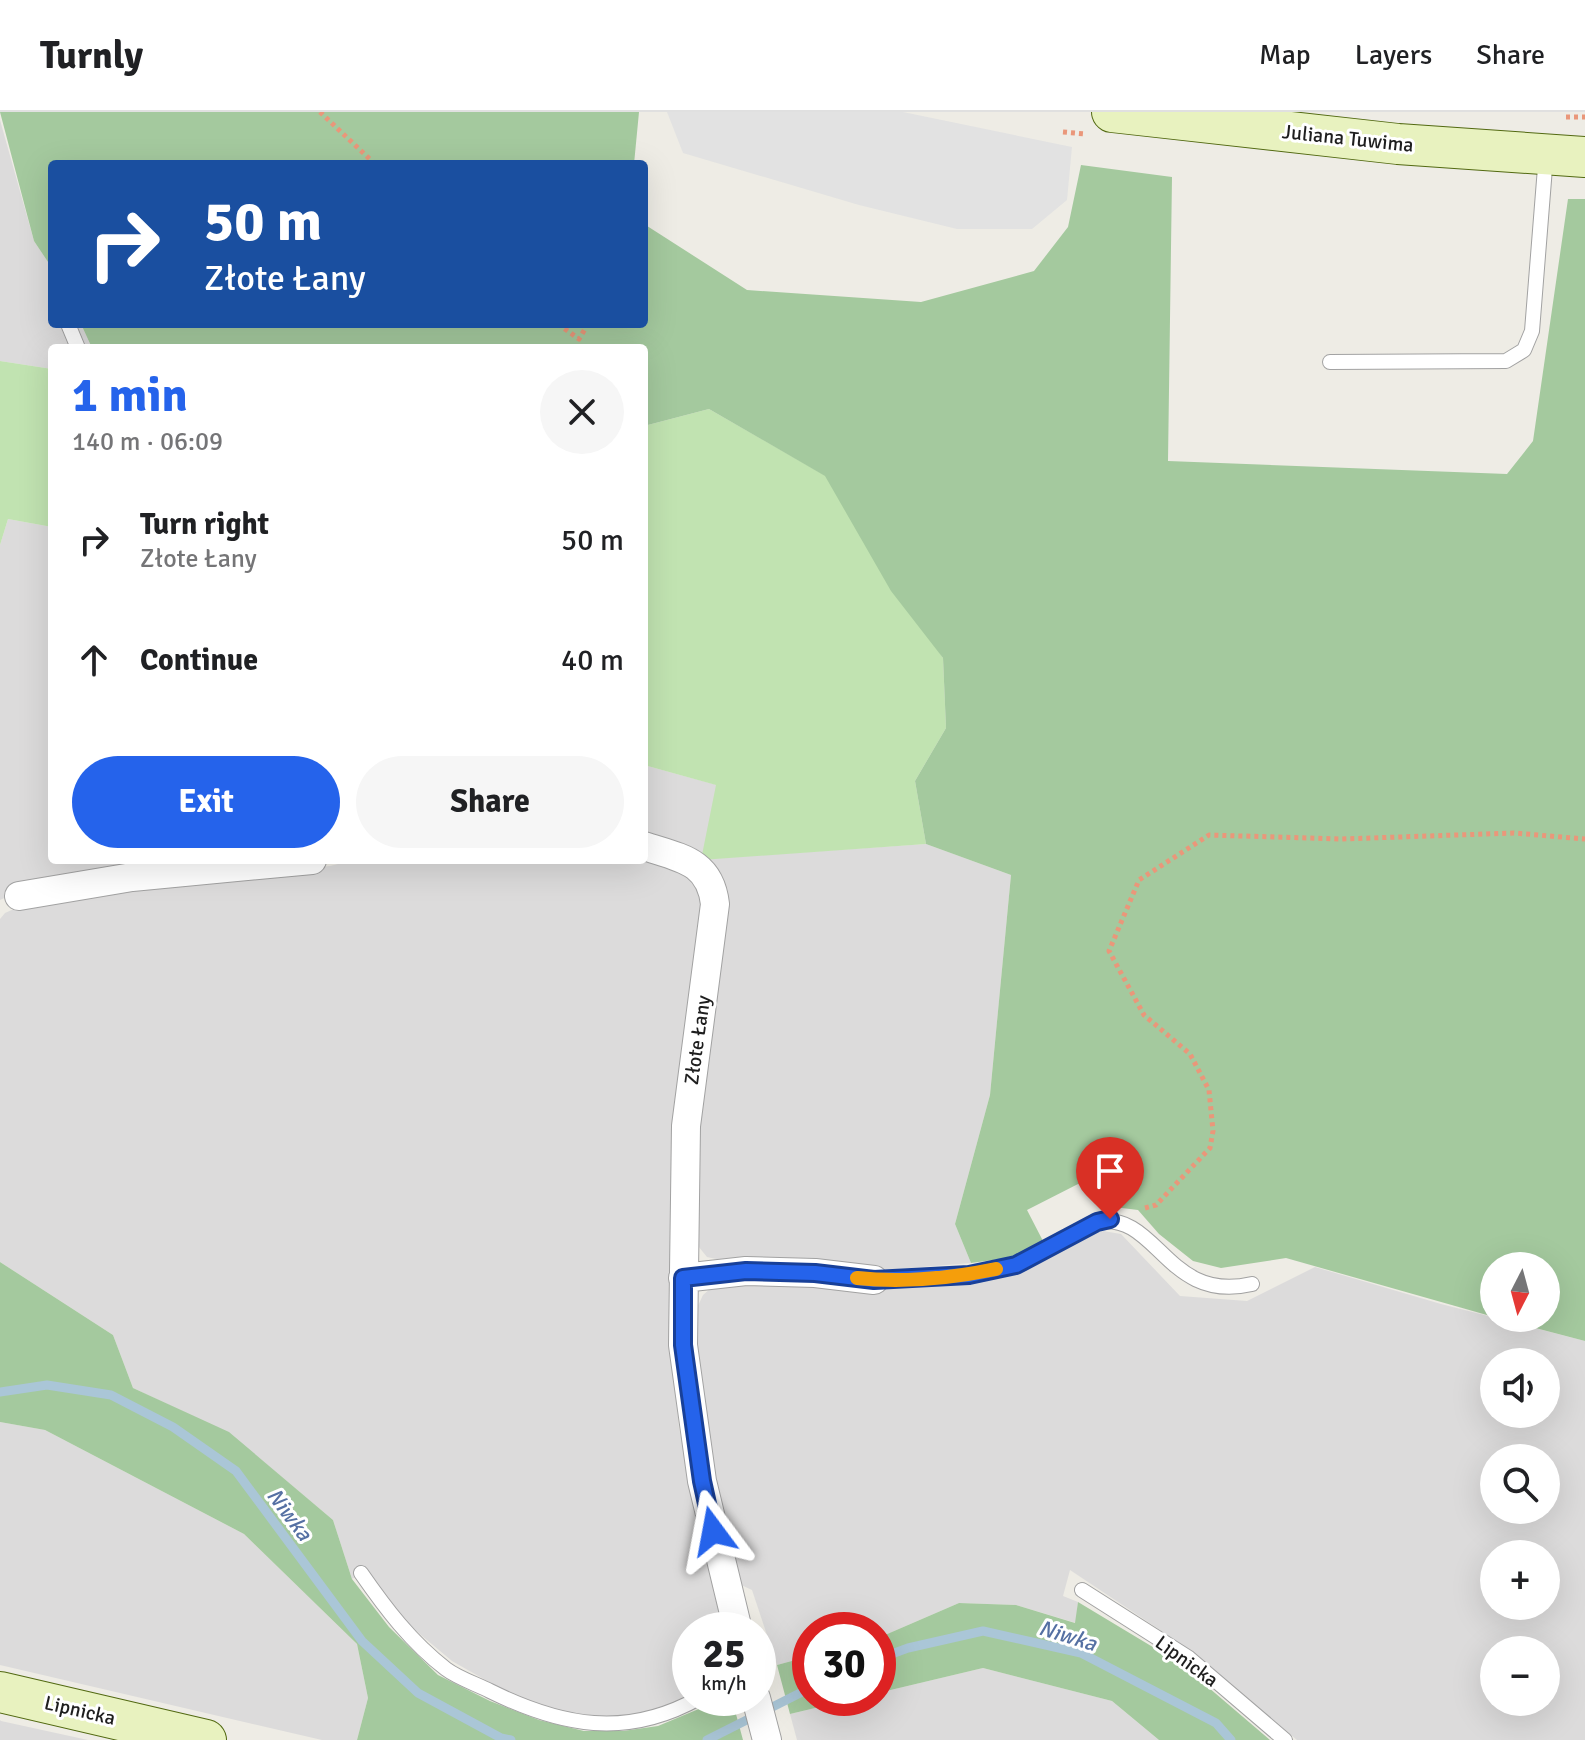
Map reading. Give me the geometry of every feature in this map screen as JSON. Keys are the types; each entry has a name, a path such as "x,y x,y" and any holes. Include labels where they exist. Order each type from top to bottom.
{"street":[{"name":"Juliana Tuwima","path":"1112,112 1228,119 1585,157"},
{"name":"Złote Łany","path":"648,847 686,861 708,875 715,904 686,1126 683,1345 702,1481 734,1612"},
{"path":"19,896 132,877 270,864"},
{"path":"683,1278 746,1271 815,1273 874,1280"},
{"name":"Lipnicka","path":"0,1692 206,1740"},
{"path":"761,1716 767,1740"}],"lane":[{"path":"1330,362 1506,361 1524,350 1532,331 1546,155"},
{"path":"874,1280 969,1275 1016,1265 1097,1222 1110,1219 1140,1231 1165,1258 1196,1280 1233,1288 1252,1284"},
{"path":"361,1573 394,1621 448,1671 504,1698 554,1718 590,1724 648,1720 672,1711"},
{"name":"Lipnicka","path":"1082,1590 1189,1658 1285,1740"}],"path":[{"path":"320,112 371,160"},
{"path":"564,328 579,339 586,328"},
{"path":"1110,1219 1156,1205 1210,1148 1213,1131 1209,1090 1190,1054 1144,1015 1109,951 1139,880 1209,835 1342,839 1514,833 1585,839"}],"shaded area":[{"path":"667,112 903,112 1072,147 1067,200 1032,229 957,229 859,205 683,153"},
{"path":"0,120 34,241 48,262 48,328 83,328 90,344 48,344 48,368 0,361"},
{"path":"8,519 48,526 48,864 219,864 19,891 0,900 0,545"},
{"path":"648,766 717,785 702,859 926,844 1011,875 990,1095 955,1224 971,1263 885,1270 739,1264 707,1257 694,1241 688,1214 724,905 724,881 717,870 648,841"},
{"path":"648,862 671,862 703,888 672,1348 679,1428 719,1612 672,1612 672,1703 628,1717 593,1718 553,1711 510,1694 452,1661 403,1620 364,1571 352,1579 333,1520 229,1433 133,1388 113,1335 0,1262 0,919 5,913 23,905 102,889 338,864"},
{"path":"1103,1231 1121,1234 1180,1296 1247,1301 1315,1267 1480,1314 1480,1332 1550,1332 1585,1341 1585,1740 1297,1740 1193,1652 1070,1570 1063,1596 1078,1602 1076,1623 1016,1605 959,1603 896,1630 896,1612 792,1612 792,1661 777,1665 776,1612 759,1612 752,1590 739,1584 718,1498 696,1345 696,1310 703,1295 717,1283 965,1282 1011,1274 1082,1235"},
{"path":"0,1422 45,1430 244,1534 357,1644 368,1698 357,1740 322,1740 0,1665"},
{"path":"983,1668 1112,1701 1159,1740 797,1740 790,1714 896,1716 896,1689"},
{"path":"1,1721 88,1740 0,1740"}],"green space":[{"path":"0,112 639,112 634,160 48,160 48,262 34,241"},
{"path":"1081,165 1172,177 1168,461 1507,474 1533,441 1568,199 1585,199 1585,1341 1551,1332 1560,1332 1560,1252 1480,1252 1480,1313 1286,1258 1221,1268 1193,1261 1159,1234 1138,1210 1098,1205 1080,1183 1027,1210 1043,1241 1015,1257 971,1263 955,1224 990,1095 1011,875 926,844 915,781 946,728 943,658 891,591 825,476 709,409 648,425 648,344 90,344 83,328 648,328 648,227 747,290 921,302 1034,271 1068,227"},
{"path":"0,361 48,368 48,526 8,519 0,545"},
{"path":"709,409 826,476 943,658 946,728 915,781 926,844 701,860 716,785 648,766 648,425"},
{"path":"0,1262 113,1335 133,1388 229,1432 333,1520 352,1579 389,1627 438,1675 490,1701 539,1720 584,1731 623,1731 658,1726 682,1716 737,1716 743,1740 357,1740 368,1698 357,1644 244,1534 45,1430 0,1422"},
{"path":"1078,1602 1181,1664 1270,1740 1159,1740 1112,1701 983,1668 896,1689 896,1630 959,1603 1016,1605 1075,1623"},
{"path":"792,1661 792,1714 790,1714 777,1665"}],"waterway":[{"name":"Niwka","path":"0,1392 47,1385 111,1395 173,1427 236,1471 362,1641 418,1693 501,1738 511,1740"},
{"name":"Niwka","path":"896,1652 983,1631 1081,1653 1216,1723 1231,1740"},
{"name":"Niwka","path":"707,1740 792,1697"}],"slow traffic":[{"path":"857,1278 874,1280 969,1275 996,1269"}],"route":[{"path":"713,1531 702,1481 683,1345 683,1278 746,1271 815,1273 874,1280 969,1275 1016,1265 1097,1222 1110,1219"}]}
